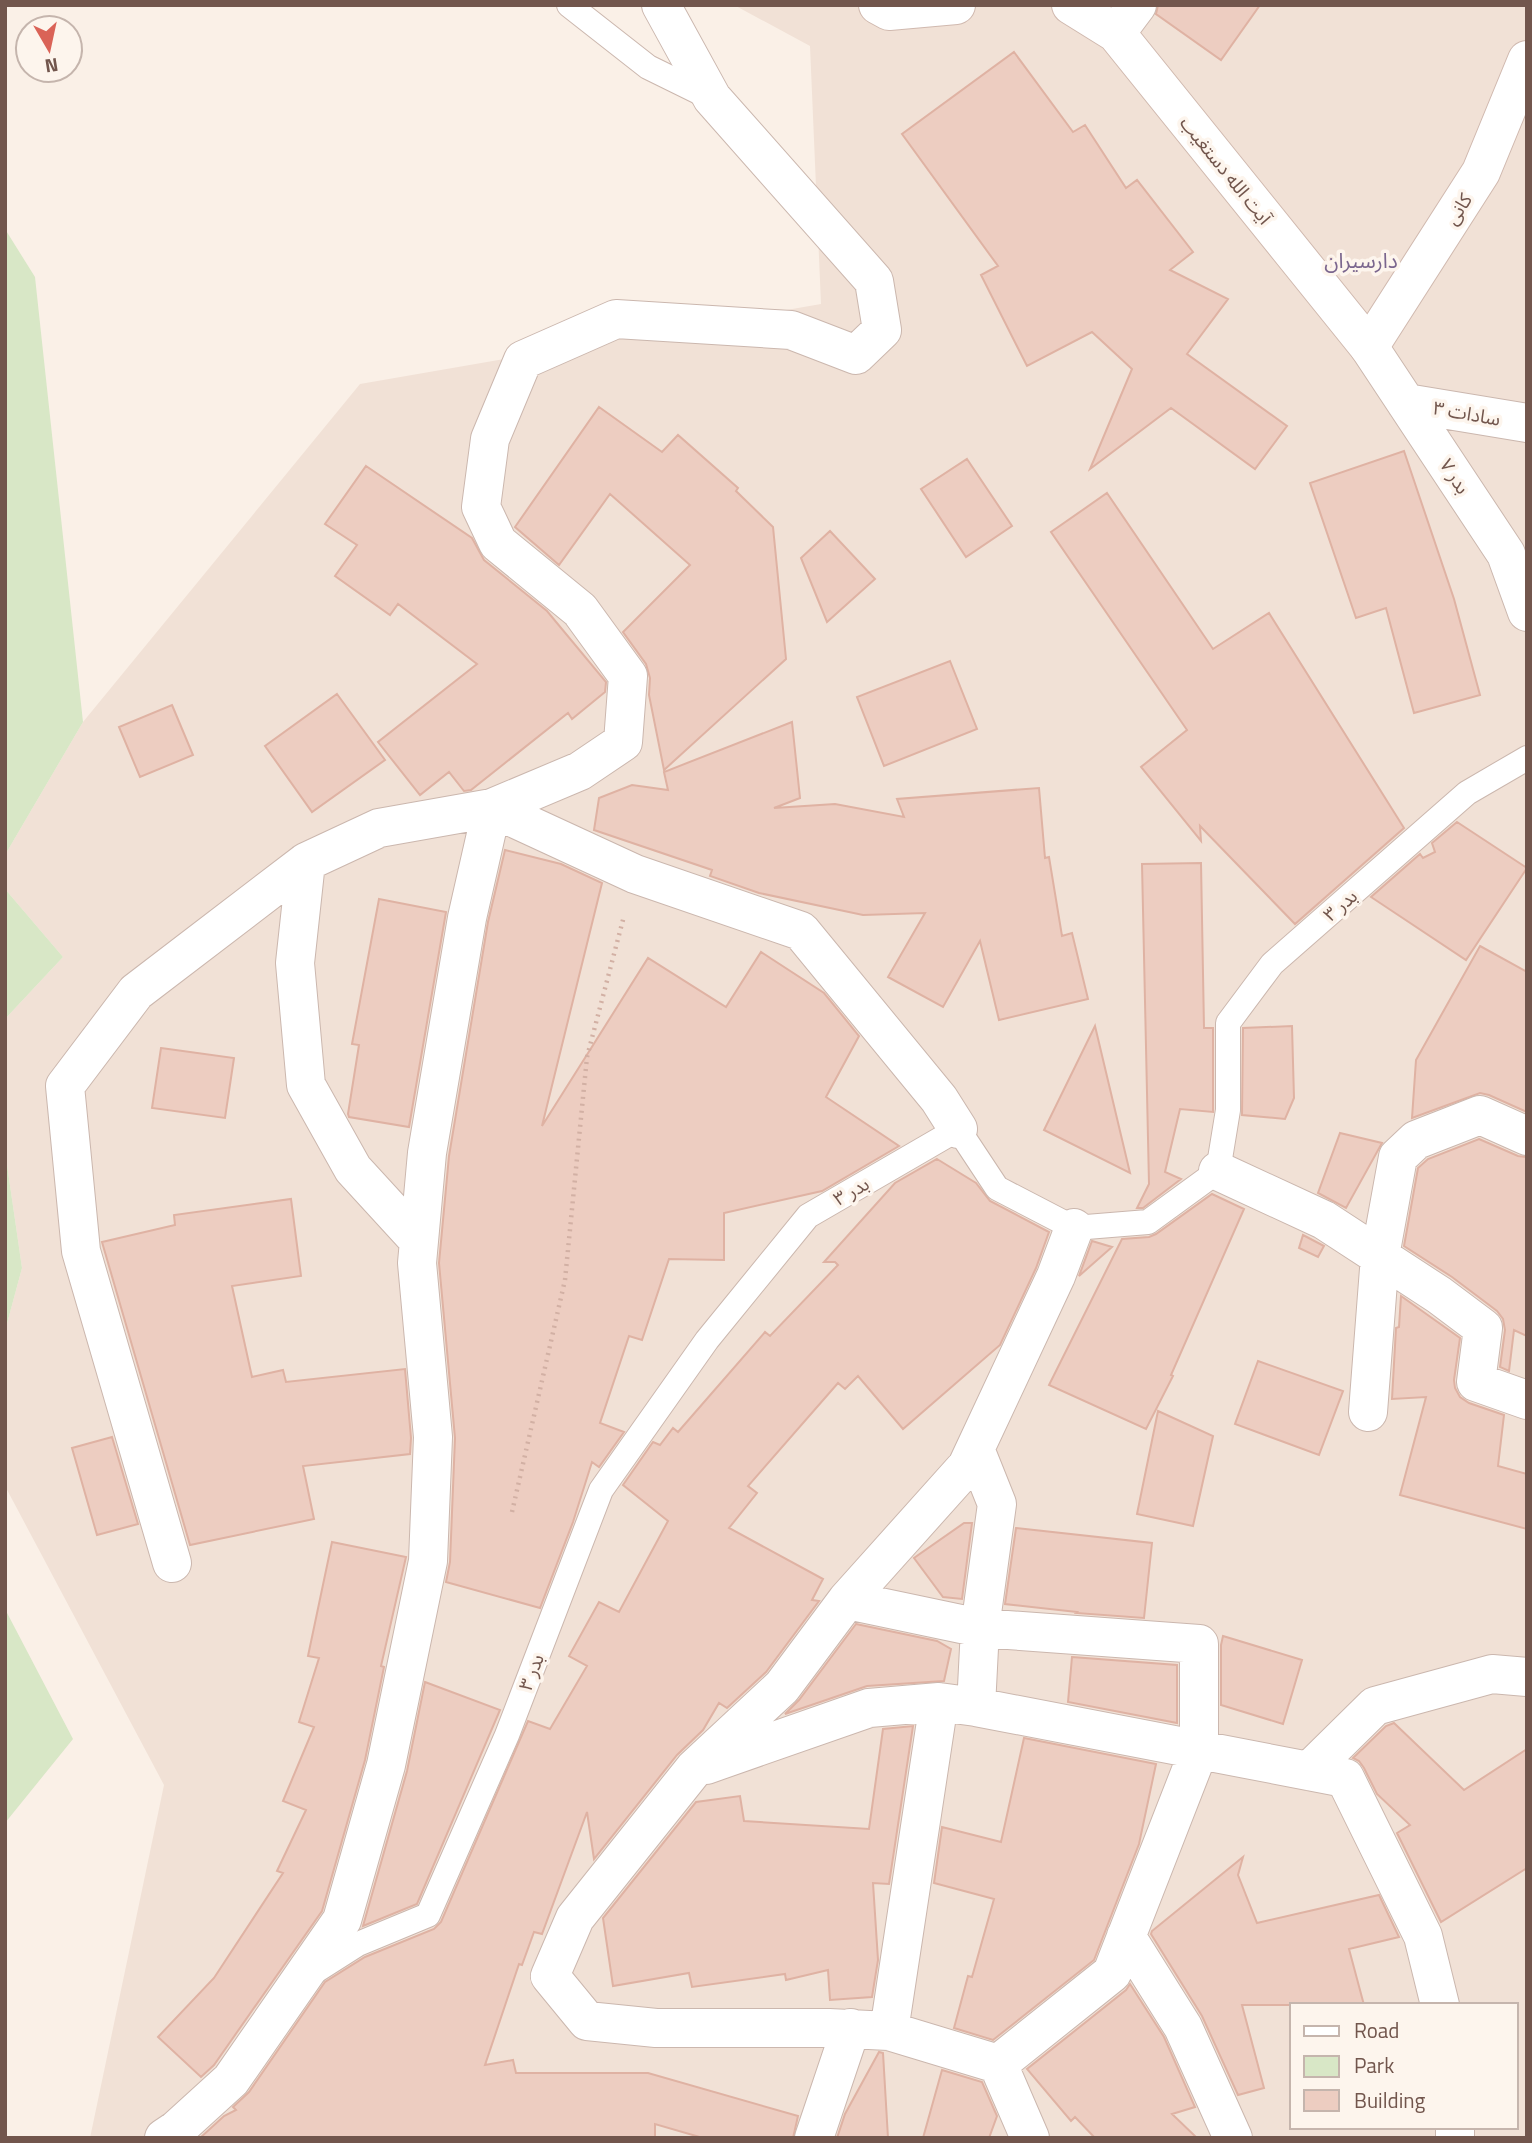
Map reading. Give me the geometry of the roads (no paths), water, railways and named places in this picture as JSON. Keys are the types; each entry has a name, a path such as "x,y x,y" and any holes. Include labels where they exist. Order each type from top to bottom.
{"street":[{"path":"172,1563 81,1251 65,1086 136,992 306,862 379,828 492,808 580,771 623,742 628,676 580,610 498,543 481,507 490,439 523,360 616,319 791,330 856,355 882,330 874,281 712,98 661,5"},
{"path":"878,5 890,11 956,5"},
{"name":"آیت الله دستغیب","path":"1071,5 1126,19 1370,347"},
{"name":"کانی","path":"1370,347 1481,172 1527,60"},
{"name":"بدر ۷","path":"1370,347 1506,554 1527,612"},
{"name":"سادات ۳","path":"1406,402 1527,423"},
{"path":"492,808 635,874 801,931 939,1099 958,1129"},
{"path":"164,2138 231,2080 342,1920 386,1765 428,1561 433,1437 417,1263 429,1139 467,918 492,808"},
{"path":"306,862 295,963 306,1085 354,1169 419,1241"},
{"path":"1368,1412 1380,1256 1398,1157 1416,1140 1480,1115 1527,1136"},
{"path":"1218,1171 1324,1220 1439,1295 1483,1328 1476,1382 1527,1400"},
{"path":"1030,2138 998,2064 889,2031 851,2028 656,2028 587,2021 550,1976 575,1918 694,1769 782,1687 847,1601 967,1466 1056,1276 1074,1228"},
{"path":"975,1449 997,1504 980,1628 976,1707"},
{"path":"847,1601 980,1628 1199,1644 1199,1750 1112,1973 998,2064"},
{"path":"1309,1771 1375,1706 1492,1674 1527,1677"},
{"path":"694,1769 869,1708 939,1702 1345,1778 1423,1936 1440,2003"},
{"path":"889,2031 939,1702"},
{"path":"1126,1936 1183,2027 1233,2138"},
{"path":"814,2138 851,2028"}],"lane":[{"path":"569,5 648,68 712,98"},
{"name":"بدر ۳","path":"1218,1171 1228,1110 1228,1023 1272,964 1467,793 1527,758"},
{"path":"958,1129 997,1188 1074,1228 1148,1222 1218,1171"},
{"name":"بدر ۳","path":"302,1980 358,1944 428,1914 507,1735 601,1490 707,1340 808,1216 958,1129"}],"district":[{"name":"دارسیران","path":"1361,261"}]}
